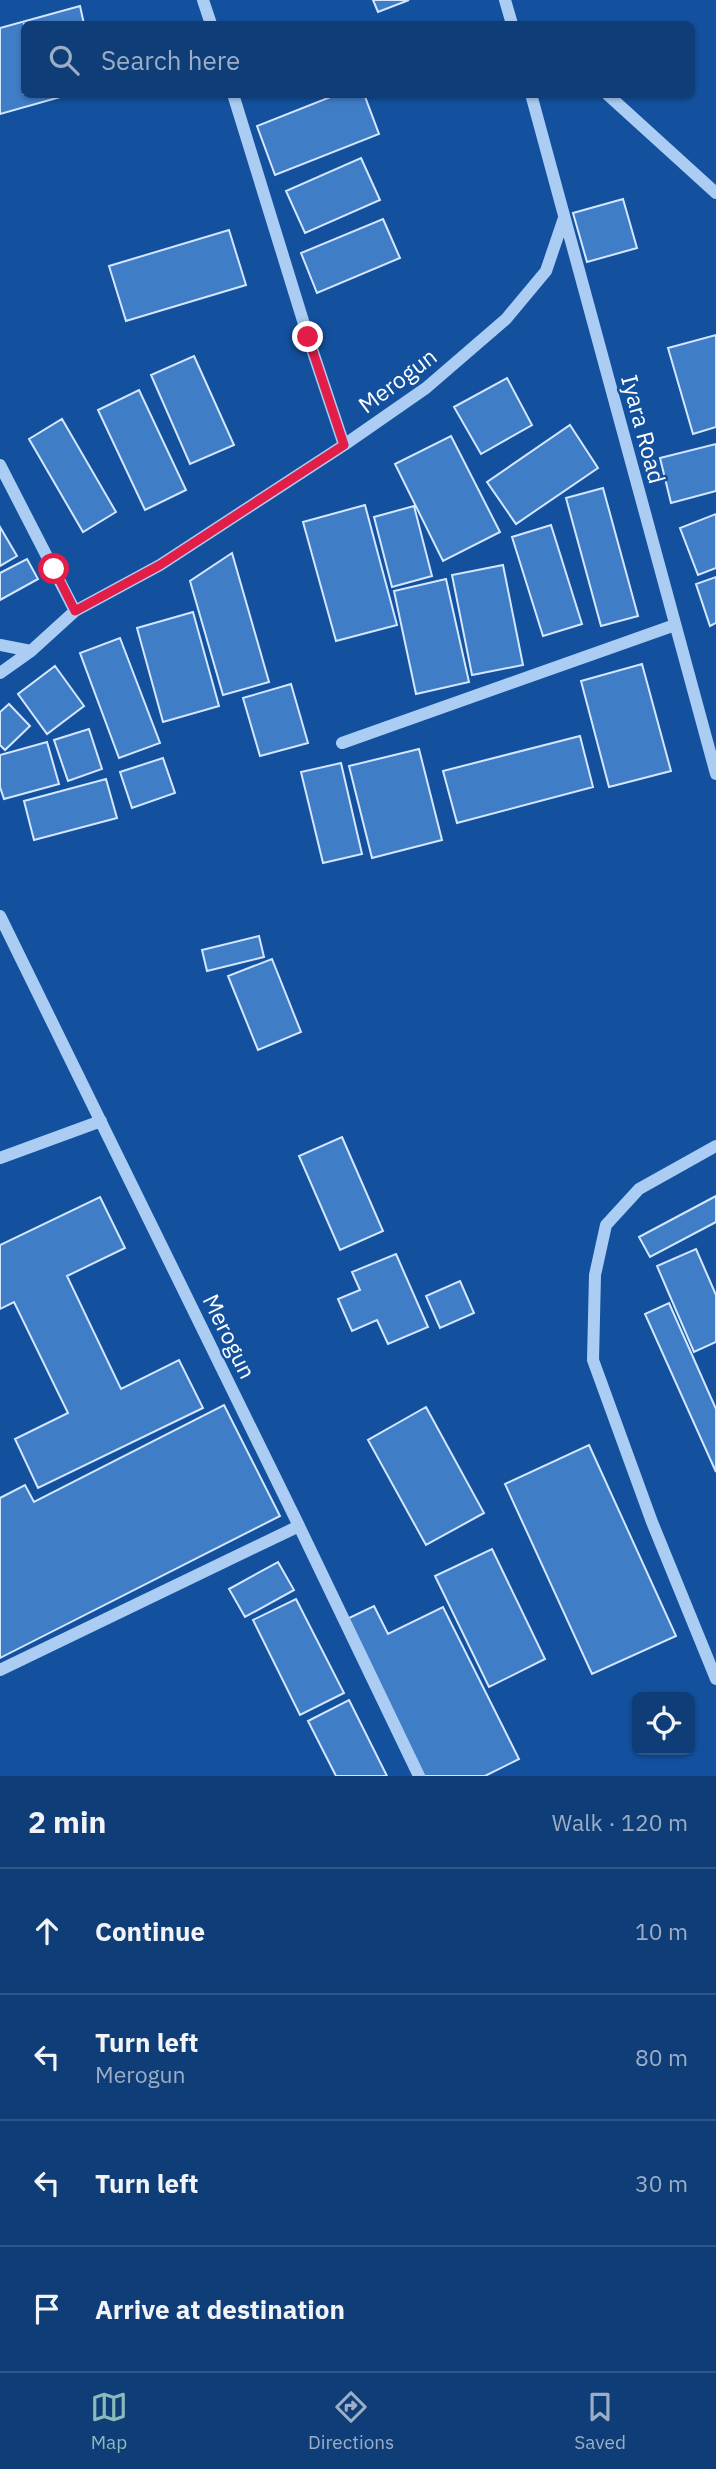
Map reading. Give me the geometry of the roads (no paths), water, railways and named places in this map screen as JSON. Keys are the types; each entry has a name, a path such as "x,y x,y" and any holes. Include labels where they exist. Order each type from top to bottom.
{"street":[{"path":"203,0 210,21"},
{"path":"505,0 511,21"},
{"path":"234,98 344,445"},
{"name":"Iyara Road","path":"532,98 716,774"},
{"path":"611,98 716,194"},
{"name":"Merogun","path":"0,673 31,651 75,611 160,565 426,388 506,319 546,271 564,218"},
{"path":"0,465 75,611"},
{"path":"342,743 675,625"},
{"path":"0,645 31,651"},
{"name":"Merogun","path":"0,916 419,1776"},
{"path":"0,1158 101,1121"},
{"path":"716,1146 639,1189 606,1224 595,1275 593,1360 652,1522 716,1679"},
{"path":"0,1670 299,1525"}]}
